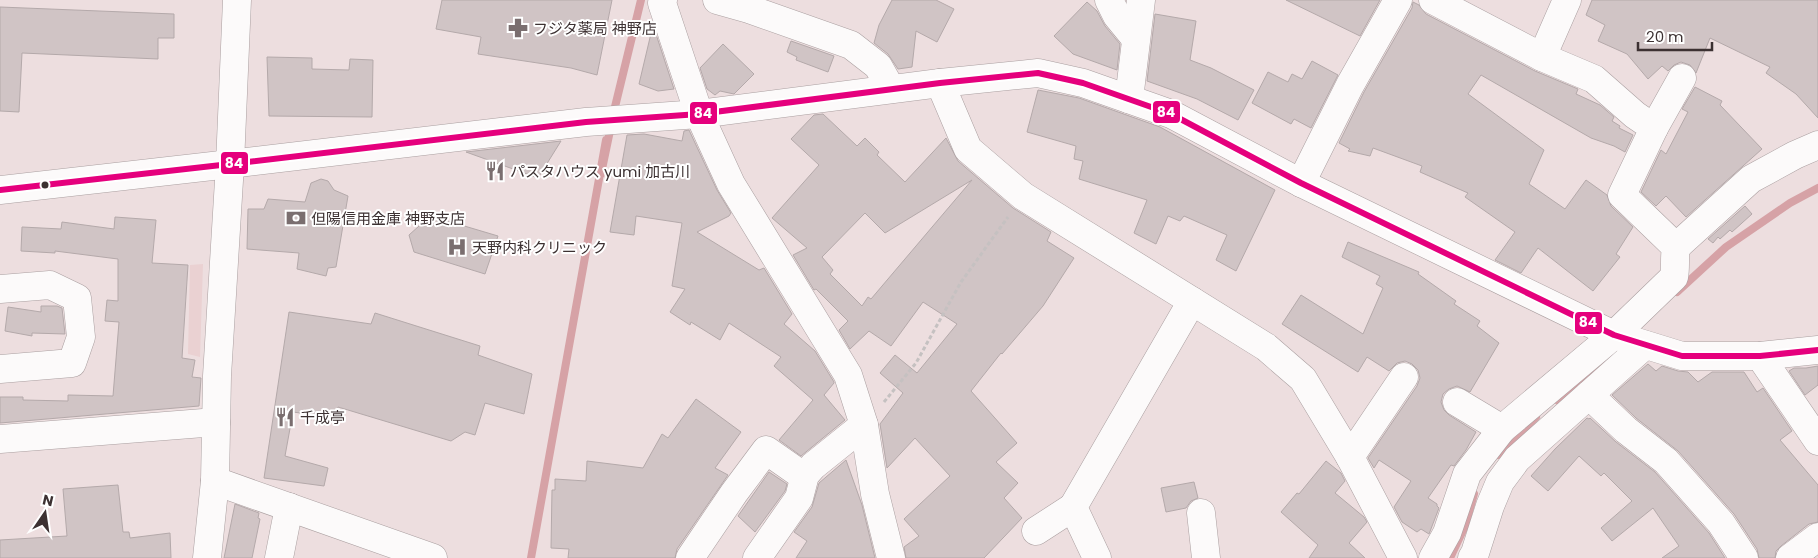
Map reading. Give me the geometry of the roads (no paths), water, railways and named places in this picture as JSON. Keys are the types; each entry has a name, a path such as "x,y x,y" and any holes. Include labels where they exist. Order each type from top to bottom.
{"street":[{"path":"207,558 215,481 216,422 237,0"},
{"path":"663,0 662,4 699,114 731,184 848,375 864,425 874,494 891,558"},
{"path":"717,0 749,9 851,45 878,66 891,89"},
{"path":"1109,0 1117,16 1135,38"},
{"path":"1129,99 1141,0"},
{"path":"1301,183 1350,85 1398,0"},
{"path":"1433,0 1542,57 1594,79 1635,115 1654,128"},
{"path":"1542,57 1567,0"},
{"path":"0,190 586,122 699,114 940,83 1038,73 1083,82 1171,114 1301,183 1614,336 1682,356 1760,356 1818,350"},
{"path":"1676,247 1622,195 1654,128 1682,78"},
{"path":"940,83 968,149 1024,196 1266,346 1303,380 1350,457 1403,558"},
{"path":"1433,558 1447,533 1467,474 1502,429 1614,336 1674,277 1676,270 1674,258 1676,247 1751,179 1818,145"},
{"path":"0,289 50,285 77,298 81,337 72,363 0,369"},
{"path":"1036,531 1073,507 1192,301"},
{"path":"1476,556 1490,506 1500,482 1517,459 1549,428 1645,345"},
{"path":"1760,356 1818,441"},
{"path":"1350,457 1404,377"},
{"path":"1589,395 1626,430 1666,461 1722,523 1744,558"},
{"path":"1457,402 1502,429"},
{"path":"0,439 216,422"},
{"path":"757,558 799,498 805,475 813,466 864,425"},
{"path":"690,558 766,450 805,475"},
{"path":"215,481 433,558"},
{"path":"279,558 289,507"},
{"path":"1073,507 1097,558"},
{"path":"1200,513 1206,558"},
{"path":"1790,558 1818,537"}],"waterway":[{"path":"613,115 641,0"},
{"path":"531,558 606,140 601,174 611,126"},
{"path":"1677,292 1726,247 1790,203 1818,188"},
{"path":"1557,400 1609,359 1622,345"},
{"path":"1498,455 1536,417"},
{"path":"1450,558 1465,526 1474,494"}],"place":[{"name":"フジタ薬局 神野店","path":"518,28"},
{"name":"パスタハウス yumi 加古川","path":"495,171"},
{"name":"但陽信用金庫 神野支店","path":"296,218"},
{"name":"天野内科クリニック","path":"457,247"},
{"name":"千成亭","path":"285,417"}]}
